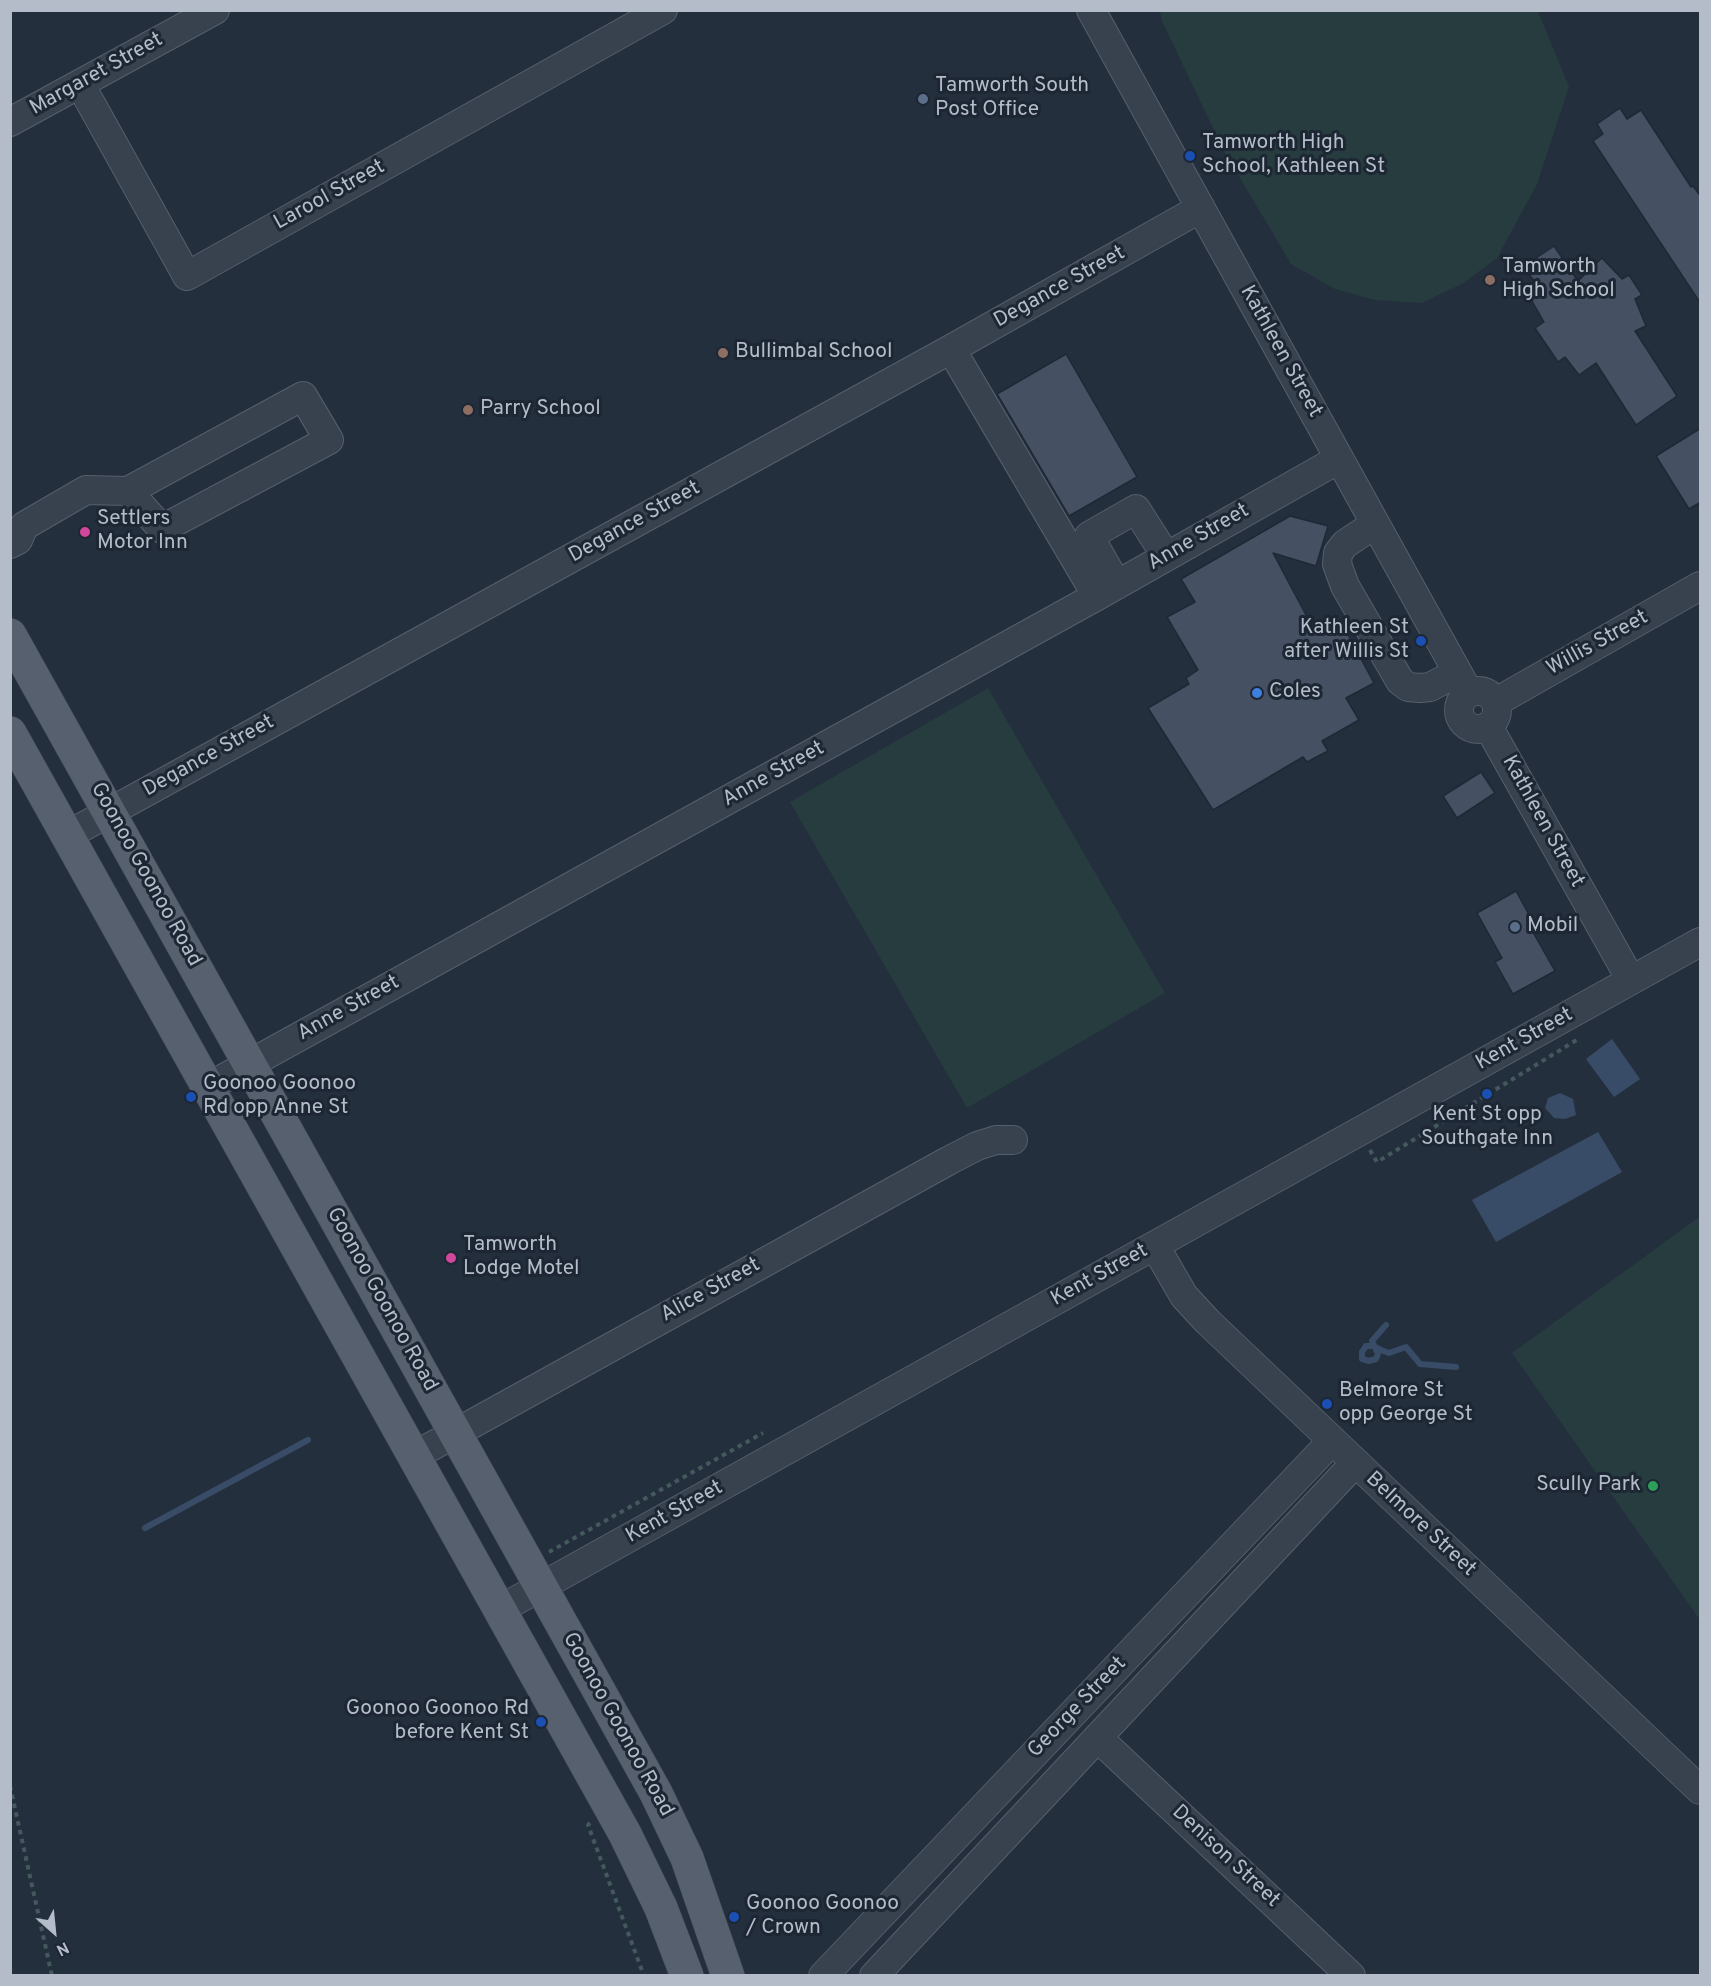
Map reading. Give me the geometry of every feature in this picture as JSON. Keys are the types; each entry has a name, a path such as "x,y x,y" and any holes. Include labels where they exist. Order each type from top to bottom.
{"main road":[{"name":"Goonoo Goonoo Road","path":"10,635 656,1793 687,1858 728,1976"},
{"path":"10,733 611,1809 661,1908 687,1976"}],"street":[{"name":"Margaret Street","path":"10,122 215,10"},
{"name":"Larool Street","path":"80,84 188,276 663,10"},
{"name":"Kathleen Street","path":"1091,10 1463,683"},
{"name":"Degance Street","path":"68,835 951,349 1201,208"},
{"path":"951,349 1107,591"},
{"path":"10,544 18,540 24,526 86,490 128,491 303,396 329,440 162,529 128,491"},
{"name":"Anne Street","path":"208,1087 1107,591 1340,459"},
{"path":"1107,591 1089,536 1136,509 1166,556"},
{"path":"1375,524 1345,544 1338,554 1337,564 1345,586 1400,681 1407,687 1420,688 1463,683 1487,693 1492,714"},
{"name":"Willis Street","path":"1492,714 1701,586"},
{"name":"Kathleen Street","path":"1492,714 1631,980"},
{"name":"Kent Street","path":"499,1610 1701,942"},
{"name":"Alice Street","path":"414,1456 976,1146 996,1140 1012,1140"},
{"name":"Belmore Street","path":"1155,1246 1195,1309 1701,1790"},
{"name":"George Street","path":"824,1976 1332,1441"},
{"name":"George Street","path":"874,1976 1355,1463"},
{"name":"Denison Street","path":"1098,1738 1352,1976"}],"path":[{"path":"1360,1131 1377,1162 1587,1034"},
{"path":"10,1786 52,1976"},
{"path":"611,1809 588,1825 644,1976"}],"green space":[{"path":"1160,11 1538,11 1569,87 1537,184 1497,258 1462,284 1421,303 1375,300 1335,289 1291,264 1224,151 1162,21"},
{"path":"988,688 1165,993 967,1108 790,802"},
{"name":"Scully Park","path":"1698,1218 1700,1222 1700,1620 1512,1353"}],"water":[{"path":"1612,1039 1640,1079 1614,1097 1586,1059"},
{"path":"1560,1093 1573,1099 1576,1115 1565,1119 1554,1118 1545,1108 1548,1098"},
{"path":"1598,1132 1622,1172 1496,1242 1472,1200"}],"building":[{"path":"1620,108 1627,119 1641,110 1691,187 1693,186 1701,197 1701,304 1593,141 1603,134 1597,124"},
{"path":"1554,246 1578,281 1602,258 1622,279 1629,275 1642,295 1635,299 1646,326 1635,331 1677,396 1636,425 1596,363 1579,375 1565,357 1558,362 1535,328 1544,322 1529,296 1539,289 1524,266"},
{"path":"1066,354 1137,477 1069,516 997,394"},
{"path":"1701,428 1701,502 1689,509 1656,456"},
{"path":"1290,516 1328,526 1316,566 1273,553 1314,630 1338,616 1374,683 1346,698 1359,720 1322,741 1328,751 1307,762 1303,757 1213,810 1148,708 1189,684 1186,678 1198,670 1167,617 1195,602 1181,579"},
{"path":"1481,772 1495,793 1457,818 1443,796"},
{"path":"1516,891 1534,924 1530,927 1555,971 1513,994 1495,962 1502,958 1477,913"}],"waterway":[{"path":"1386,1325 1372,1341 1378,1354 1376,1359 1369,1361 1362,1359 1362,1352 1366,1346 1373,1346 1381,1350 1389,1353 1406,1347 1420,1364 1456,1367"},
{"path":"145,1528 308,1440"}],"place":[{"name":"Tamworth South Post Office","path":"923,99"},
{"name":"Tamworth High School, Kathleen St","path":"1190,156"},
{"name":"Tamworth High School","path":"1490,280"},
{"name":"Bullimbal School","path":"723,353"},
{"name":"Parry School","path":"468,410"},
{"name":"Settlers Motor Inn","path":"85,532"},
{"name":"Kathleen St after Willis St","path":"1421,641"},
{"name":"Coles","path":"1257,693"},
{"name":"Mobil","path":"1515,927"},
{"name":"Kent St opp Southgate Inn","path":"1487,1094"},
{"name":"Goonoo Goonoo Rd opp Anne St","path":"191,1097"},
{"name":"Tamworth Lodge Motel","path":"451,1258"},
{"name":"Belmore St opp George St","path":"1327,1404"},
{"name":"Scully Park","path":"1653,1486"},
{"name":"Goonoo Goonoo Rd before Kent St","path":"541,1722"},
{"name":"Goonoo Goonoo / Crown","path":"734,1917"}]}
